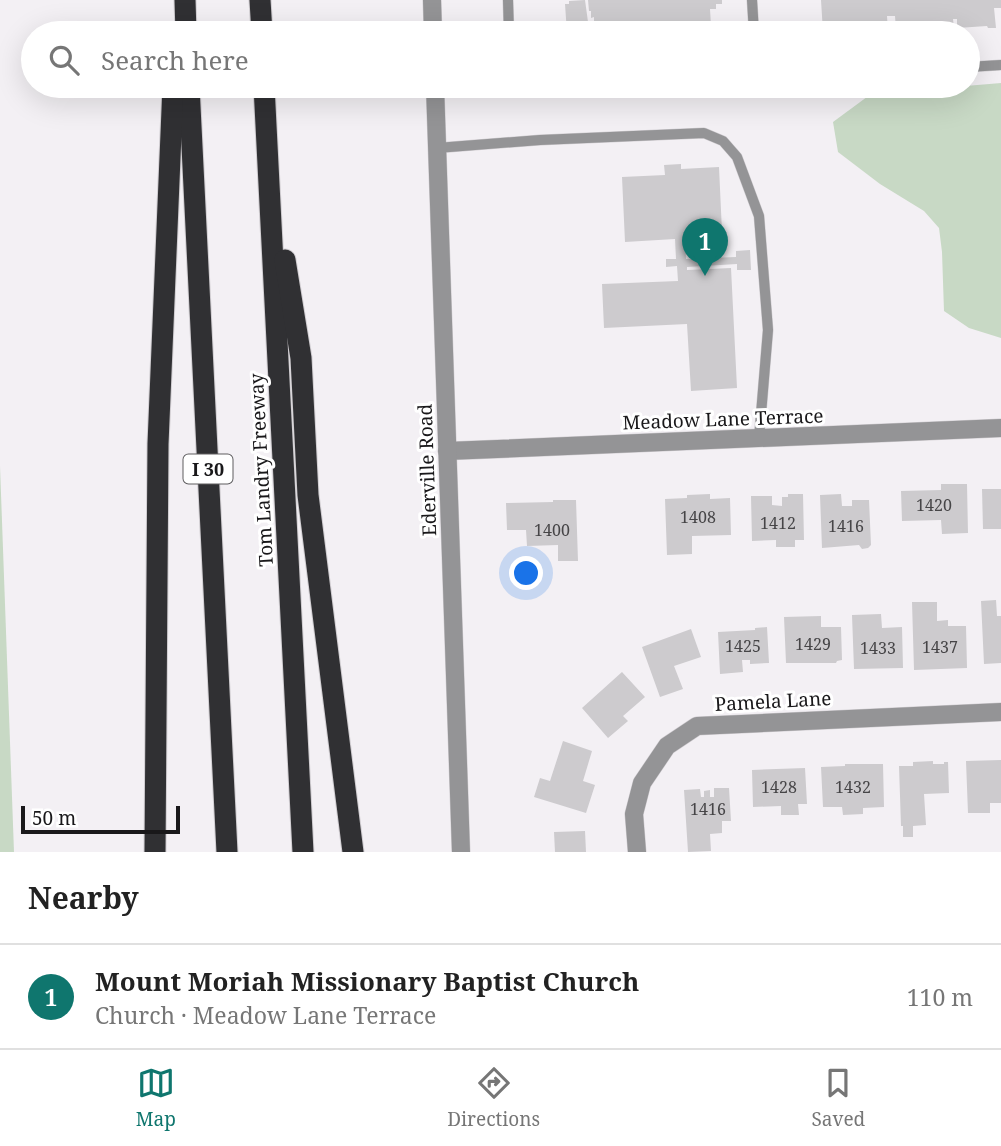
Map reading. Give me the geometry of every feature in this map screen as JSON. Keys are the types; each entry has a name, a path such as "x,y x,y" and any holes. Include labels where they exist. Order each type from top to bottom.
{"highway":[{"path":"176,21 177,0"},
{"path":"185,0 186,21"},
{"path":"260,0 261,21"},
{"path":"155,852 158,444 172,98"},
{"name":"I 30","path":"190,98 227,852"},
{"name":"Tom Landry Freeway","path":"265,98 303,852"},
{"path":"268,166 301,358 308,495 353,852"}],"street":[{"path":"432,0 433,21"},
{"name":"Ederville Road","path":"435,98 461,852"},
{"name":"Meadow Lane Terrace","path":"447,451 1001,428"},
{"name":"Pamela Lane","path":"637,852 635,814 642,783 667,746 697,726 1001,712"}],"lane":[{"path":"508,0 509,21"},
{"path":"752,0 753,21"},
{"path":"980,66 1001,65"},
{"path":"437,148 540,140 704,133 723,141 737,157 759,216 768,330 759,438"}],"green space":[{"path":"1001,83 1001,338 969,328 944,311 939,228 924,211 880,184 838,152 833,122 866,98 980,98 980,85"},
{"path":"0,466 14,852 0,852"}],"building":[{"path":"585,0 588,21 566,21 565,4 569,4 569,1"},
{"path":"588,0 722,0 722,4 716,4 716,9 710,9 711,21 594,21"},
{"path":"821,0 1001,0 1001,8 994,8 996,28 980,26 980,21 895,21 895,16 887,16 887,21 822,21"},
{"path":"681,164 681,169 719,167 722,232 685,234 686,259 736,257 736,251 750,250 751,270 737,270 737,264 687,267 687,270 731,268 737,388 691,391 687,324 604,328 602,284 678,281 677,266 666,267 666,259 676,259 675,239 625,242 622,177 665,175 664,165"},
{"path":"941,484 967,484 968,533 942,534 941,520 902,521 901,491 941,490"},
{"path":"982,489 1001,489 1001,529 983,529"},
{"path":"710,494 710,499 730,498 731,535 692,536 692,554 667,555 665,499"},
{"path":"788,494 803,494 804,540 795,540 795,547 776,547 776,540 752,541 751,496 772,496 772,505 782,506 782,497 788,497"},
{"path":"841,494 842,506 852,506 852,500 869,500 871,545 868,548 862,549 859,545 822,548 820,495"},
{"path":"576,500 578,561 558,561 558,545 527,546 526,530 507,530 506,503"},
{"path":"996,600 997,616 1001,616 1001,663 984,664 981,601"},
{"path":"912,602 937,602 937,621 948,620 948,626 966,626 967,668 914,670"},
{"path":"881,614 882,628 902,627 903,668 854,669 852,615"},
{"path":"821,616 821,627 841,627 842,660 836,663 786,663 784,617"},
{"path":"767,627 769,663 750,664 750,660 742,660 743,672 720,674 718,632"},
{"path":"691,629 701,657 674,666 683,689 660,697 642,647"},
{"path":"622,672 645,697 623,716 628,721 608,738 582,708"},
{"path":"563,741 592,751 583,781 595,785 586,813 534,797 540,778 550,781"},
{"path":"1001,760 1001,803 990,803 990,813 968,813 966,761"},
{"path":"933,761 933,764 948,762 949,793 924,794 926,825 913,826 913,837 903,837 899,766"},
{"path":"883,764 884,807 863,808 863,814 843,815 842,807 823,807 821,767"},
{"path":"805,768 807,804 798,804 799,815 781,815 781,806 753,807 752,770"},
{"path":"714,788 729,788 731,821 722,821 722,833 710,834 711,851 688,852 684,790 700,789 701,797 704,797 704,791 710,790 710,797 714,797"},
{"path":"585,831 586,852 555,852 554,832"}],"place":[{"name":"Mount Moriah Missionary Baptist Church","path":"705,276"}]}
